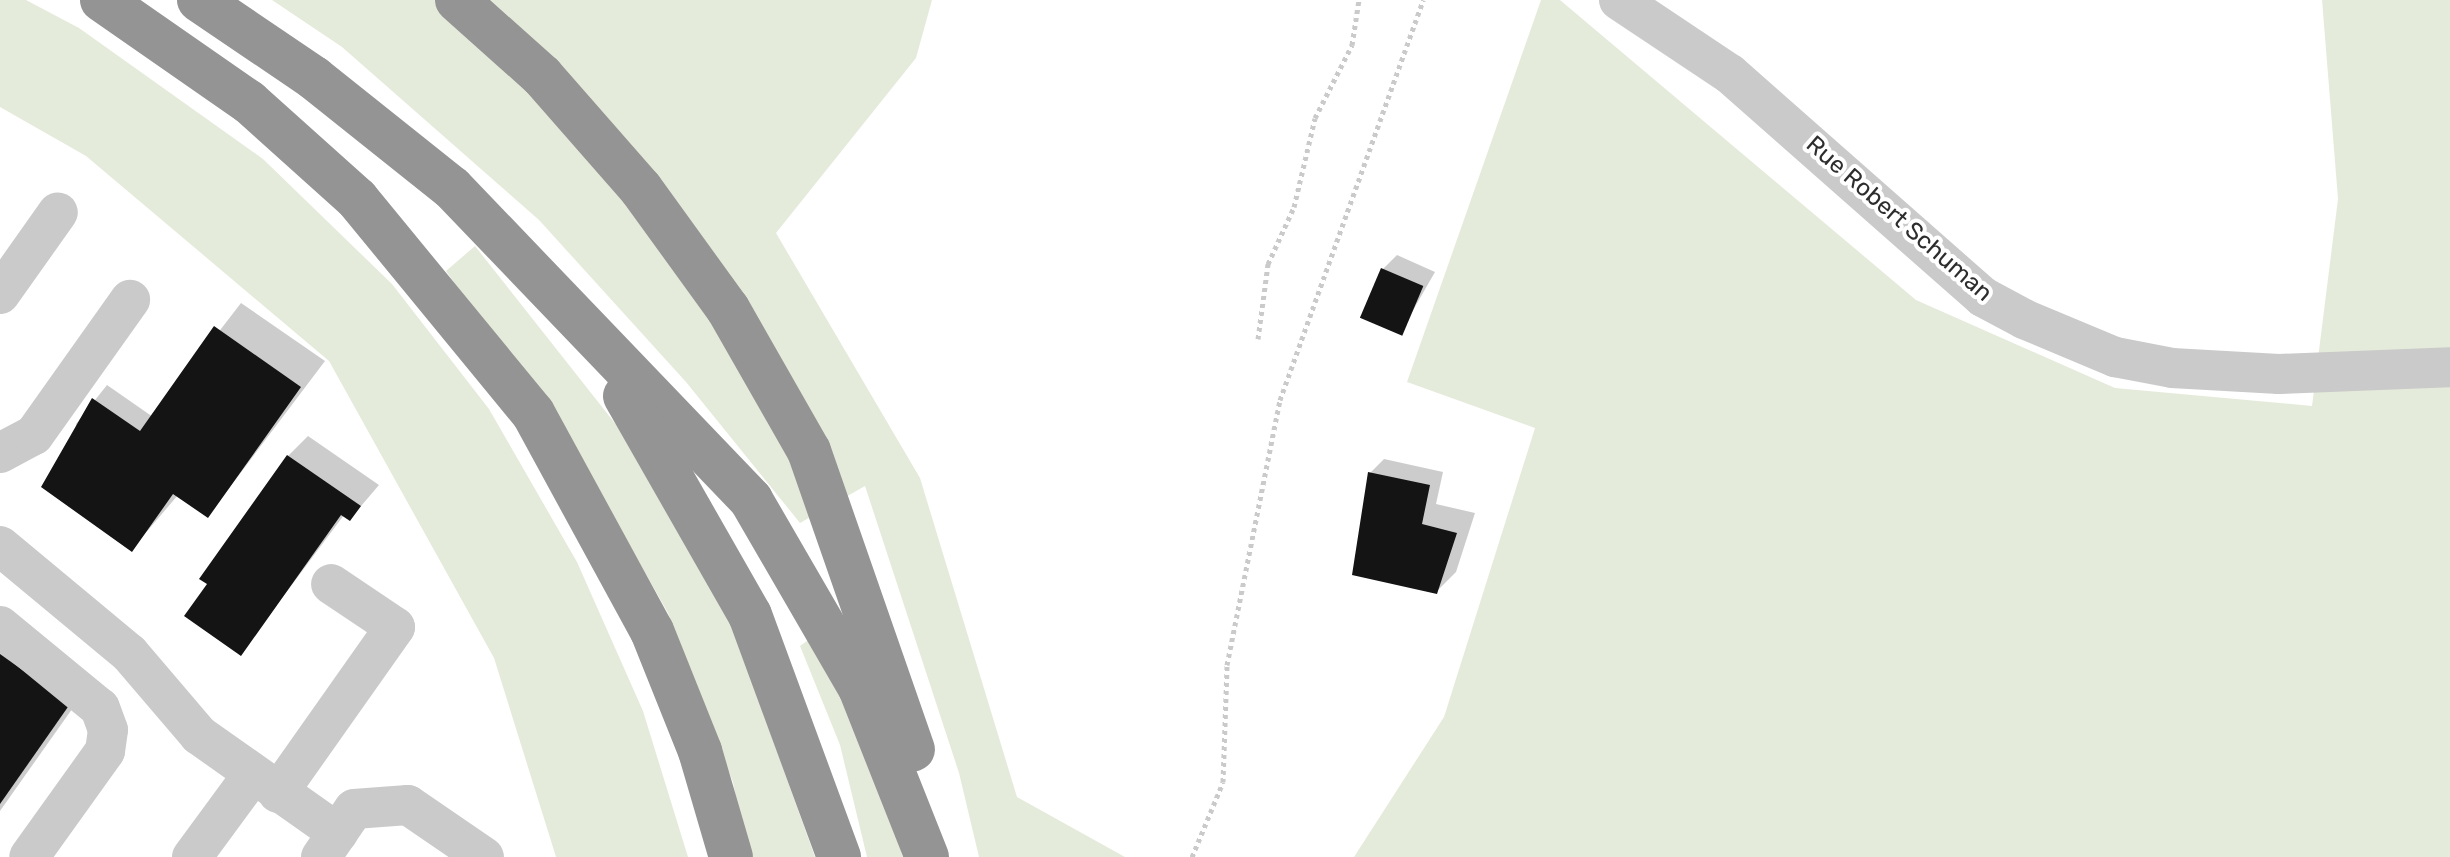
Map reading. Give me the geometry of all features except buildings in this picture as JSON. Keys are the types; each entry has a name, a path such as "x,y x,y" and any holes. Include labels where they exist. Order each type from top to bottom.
{"highway":[{"path":"102,0 249,102 346,189 452,306 533,413 652,631 700,751 731,857"},
{"path":"199,0 314,78 452,188 751,500 860,688 927,857"},
{"path":"457,0 542,76 641,189 728,309 809,451 916,757 936,857"},
{"path":"577,319 750,615 839,857"}],"street":[{"name":"Rue Robert Schuman","path":"1619,0 1730,74 1983,297 2024,319 2115,357 2172,368 2279,374 2450,367"},
{"path":"0,294 58,212"},
{"path":"0,453 34,435 130,300"},
{"path":"0,546 129,653 199,735 266,784 329,845 354,809 408,805 484,857"},
{"path":"192,857 266,784 395,627 331,584"},
{"path":"0,626 100,708 108,730 105,751 29,857"}],"path":[{"path":"1258,339 1268,264 1294,207 1315,118 1352,45 1359,0"},
{"path":"1192,857 1223,782 1227,665 1280,400 1423,0"}],"green space":[{"path":"0,0 26,0 79,28 263,159 392,284 489,409 577,562 643,711 688,857 556,857 494,658 329,361 86,156 0,107"},
{"path":"272,0 932,0 916,58 776,233 920,478 1017,797 1125,857 979,857 959,773 865,486 800,523 686,382 539,220 342,47"},
{"path":"1541,0 1560,0 1916,300 2115,388 2312,406 2338,199 2322,0 2450,0 2450,857 1354,857 1444,717 1535,428 1407,382"},
{"path":"475,246 655,474 732,626 815,857 746,857 733,782 668,613 593,481 446,271"},
{"path":"811,638 867,752 903,857 867,857 840,745 800,646"}]}
